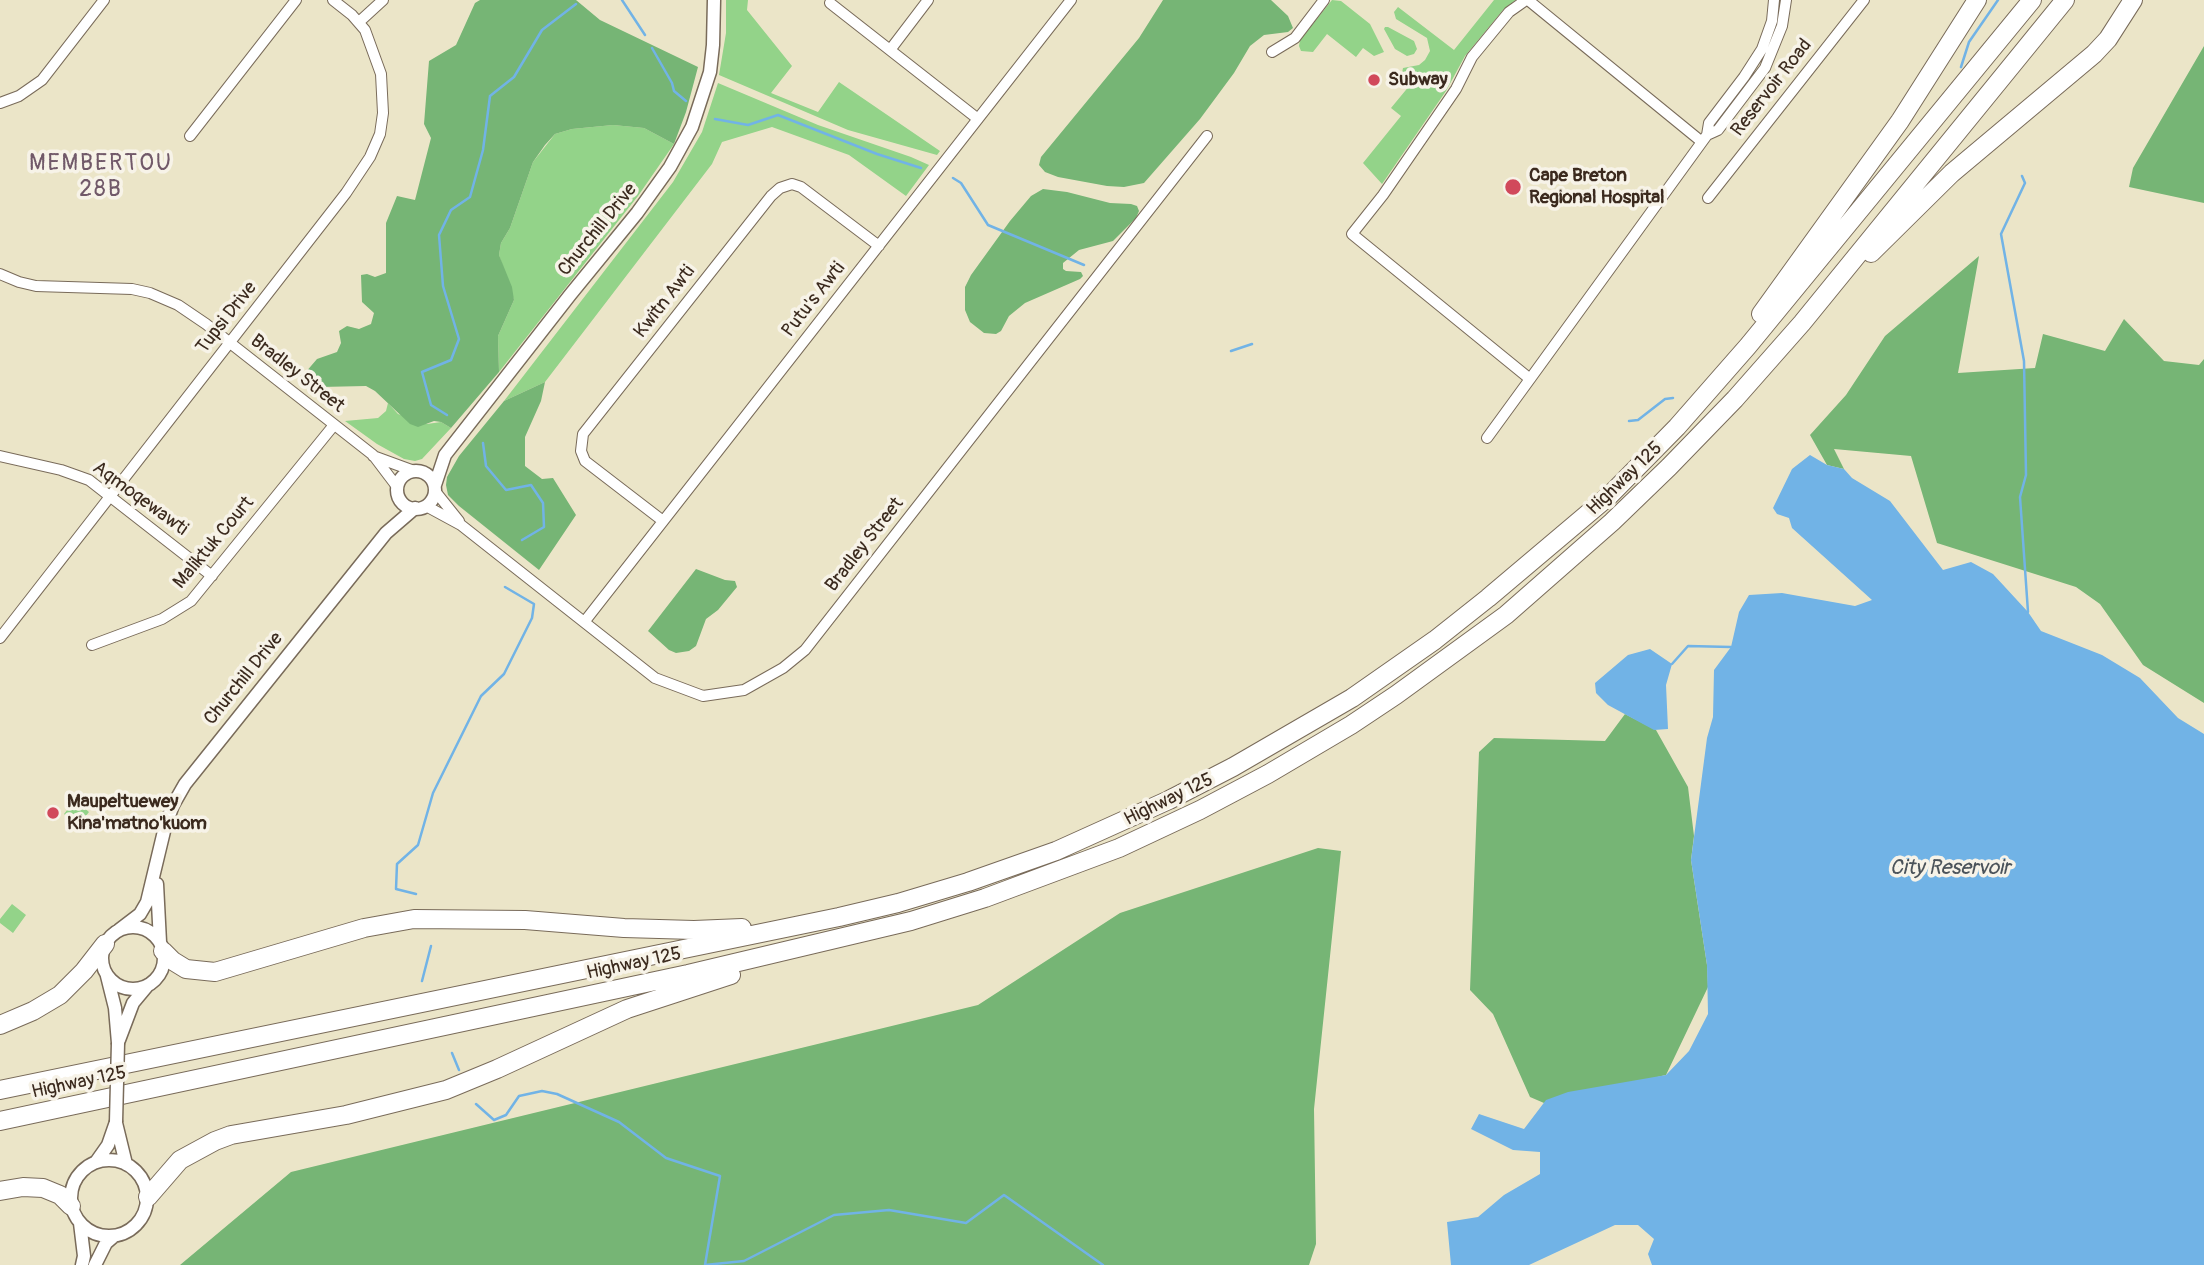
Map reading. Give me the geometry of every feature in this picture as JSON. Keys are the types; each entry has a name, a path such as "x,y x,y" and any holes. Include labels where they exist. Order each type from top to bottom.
{"highway":[{"path":"1694,408 1888,138 1977,0"},
{"name":"Highway 125","path":"0,1090 898,903 1056,852 1169,800 1277,743 1352,698 1457,624 1610,495 1694,408 1832,246 2032,0"},
{"name":"Highway 125","path":"0,1121 664,979 911,921 985,898 1119,848 1231,794 1351,725 1427,674 1506,615 1612,522 1735,399 1802,323 2065,0"},
{"path":"1802,323 1952,173 2094,54 2113,32 2133,0"},
{"path":"162,947 173,961 186,969 215,972 364,928 414,919 474,918 694,930 730,929 839,917"},
{"path":"148,1196 180,1160 231,1135 369,1110 446,1090 627,1009 836,939"},
{"path":"0,1024 33,1012 60,995 85,971 105,944"},
{"path":"0,1191 23,1187 43,1188 60,1195 71,1206"}],"main road":[{"name":"Churchill Drive","path":"416,471 445,454 637,213 670,167 692,127 706,85 713,45 714,0"},
{"name":"Churchill Drive","path":"435,488 445,454"},
{"path":"416,471 428,475 435,488 434,497 421,507 410,507 399,494 403,477 416,471"},
{"name":"Churchill Drive","path":"386,533 399,494"},
{"name":"Churchill Drive","path":"119,930 144,908 168,819 185,784 386,533 421,507"},
{"name":"Churchill Drive","path":"157,862 162,947"},
{"path":"118,1043 133,1003 163,968 162,947 155,935 141,928 119,930 105,944 102,954 115,1008 118,1043 116,1122 126,1164"},
{"path":"106,973 120,986 130,989 148,985"},
{"path":"96,1162 108,1145 116,1122"},
{"path":"95,1265 106,1243 127,1232 138,1223 146,1211 148,1196 145,1183 137,1172 117,1160 96,1162 86,1167 73,1184 71,1206 86,1229 99,1236 113,1237"},
{"path":"80,1223 84,1256 82,1265"}],"street":[{"path":"0,103 19,96 43,80 104,0"},
{"path":"190,136 296,0"},
{"name":"Tupsi Drive","path":"0,638 364,169 376,145 383,113 383,85 374,51 359,23 333,0"},
{"path":"359,23 383,0"},
{"path":"890,50 928,0"},
{"name":"Putu's Awti","path":"585,621 1071,0"},
{"path":"1272,52 1295,38 1324,0"},
{"path":"1530,379 1352,234 1383,195 1449,99 1472,57 1509,12 1527,0 1704,139"},
{"path":"1487,438 1704,139 1709,123 1762,49 1772,21 1774,0"},
{"path":"1704,139 1718,130 1765,68 1782,26 1786,0"},
{"name":"Reservoir Road","path":"1708,198 1864,0"},
{"path":"830,3 978,119"},
{"name":"Bradley Street","path":"421,507 461,524 655,678 703,696 744,690 783,668 805,650 1207,136"},
{"name":"Kwitn Awti","path":"663,521 585,461 580,451 581,440 592,423 780,188 792,184 802,187 879,246"},
{"name":"Bradley Street","path":"0,274 36,286 116,288 150,293 178,305 373,455 416,471"},
{"name":"Maliktuk Court","path":"92,645 171,614 191,601 334,425"},
{"name":"Bradley Street","path":"373,455 399,494"},
{"name":"Aqmoqewawti","path":"0,456 79,476 111,496 212,576"},
{"name":"Bradley Street","path":"435,488 461,524"}],"green space":[{"path":"480,0 576,0 600,20 698,67 674,144 644,128 613,125 572,129 555,134 545,145 533,162 510,228 501,243 499,255 512,287 514,300 498,336 499,372 451,428 434,421 418,427 410,424 366,386 320,387 307,385 299,380 317,359 337,352 341,343 339,331 347,326 359,329 371,324 374,313 362,302 361,275 375,277 386,273 386,223 397,196 415,200 431,138 424,124 429,61 456,45 475,3"},
{"path":"726,0 748,0 747,10 792,66 771,93 818,112 839,82 940,151 937,155 848,130 719,75 726,33"},
{"path":"1163,0 1271,0 1288,16 1293,28 1288,32 1264,35 1250,46 1200,119 1144,183 1124,187 1107,186 1045,172 1039,165 1041,157 1139,38"},
{"path":"1332,0 1341,1 1370,24 1384,52 1374,56 1363,48 1356,57 1327,34 1313,52 1301,51 1300,40"},
{"path":"1494,0 1516,0 1503,10 1465,56 1446,91 1382,184 1363,163 1401,116 1391,108 1410,85 1401,78 1403,68 1419,65 1430,51 1427,38 1396,19 1394,12 1398,7 1454,50"},
{"path":"1388,27 1414,41 1417,49 1414,54 1407,56 1395,49 1384,29"},
{"path":"2204,46 2204,203 2129,187 2133,168"},
{"path":"718,83 818,125 929,165 906,196 849,155 772,127 722,142 712,164 545,382 504,401 673,182 702,132"},
{"path":"613,125 644,128 674,144 638,196 499,372 498,336 514,300 499,255 501,243 510,228 533,162 555,134 572,129"},
{"path":"1043,189 1110,203 1131,204 1137,206 1139,211 1136,218 1113,241 1079,250 1063,263 1063,269 1066,271 1081,272 1083,276 1080,279 1025,303 1009,316 1001,331 996,334 984,333 970,322 965,310 965,287 1010,221 1031,196"},
{"path":"1979,256 1958,373 2035,368 2043,334 2105,351 2124,319 2164,361 2199,365 2204,359 2204,703 2143,665 2100,604 2076,587 1937,543 1911,456 1834,449 1844,469 1827,465 1810,435 1846,395 1885,336"},
{"path":"545,382 541,401 525,437 525,466 542,479 553,478 576,515 539,570 459,506 448,495 446,485 447,477 459,456 504,401"},
{"path":"388,403 398,414 427,424 441,422 451,428 422,459 415,461 404,459 377,444 345,421 378,418 386,411"},
{"path":"696,569 735,581 737,587 718,610 706,619 696,646 689,651 676,653 648,631"},
{"path":"1625,714 1656,730 1688,787 1694,836 1691,860 1708,987 1666,1075 1544,1103 1530,1097 1493,1014 1470,990 1479,752 1494,738 1605,741"},
{"path":"75,800 89,812 78,826 64,814"},
{"path":"1318,848 1341,851 1314,1109 1316,1244 1309,1265 180,1265 291,1172 978,1005 1120,913"},
{"path":"12,904 26,915 13,933 0,923 0,919"}],"water":[{"name":"City Reservoir","path":"1810,455 1827,465 1844,469 1852,478 1890,501 1943,570 1971,562 1993,574 2028,612 2041,631 2102,655 2140,678 2178,718 2204,734 2204,1265 1652,1265 1648,1254 1654,1239 1638,1225 1615,1225 1529,1265 1451,1265 1447,1222 1478,1217 1504,1195 1540,1174 1540,1152 1513,1150 1471,1129 1479,1114 1524,1129 1546,1100 1568,1092 1666,1075 1689,1051 1708,1014 1707,965 1691,860 1707,738 1713,717 1714,670 1731,647 1739,612 1749,595 1782,593 1855,606 1872,600 1792,528 1789,518 1777,514 1773,508 1792,469"},
{"path":"1650,649 1672,664 1666,685 1668,729 1654,730 1608,705 1596,693 1595,683 1628,655"}],"waterway":[{"path":"622,0 645,35"},
{"path":"1961,67 1969,42 1998,0"},
{"path":"447,415 431,405 422,372 451,360 459,339 443,286 439,235 451,210 470,197 483,150 490,96 514,77 542,30 576,4"},
{"path":"652,48 674,91 686,101"},
{"path":"715,119 748,125 778,115 877,154 921,168"},
{"path":"2022,176 2025,183 2001,234 2024,361 2026,475 2020,497 2028,612"},
{"path":"953,178 961,183 988,225 1084,265"},
{"path":"1231,351 1252,344"},
{"path":"1629,421 1638,420 1665,399 1673,398"},
{"path":"483,443 486,466 506,490 531,485 543,503 544,527 522,540"},
{"path":"416,894 396,889 397,864 418,845 433,793 481,696 504,674 532,618 534,604 505,587"},
{"path":"1672,664 1688,646 1731,647"},
{"path":"422,981 431,946"},
{"path":"452,1053 459,1070"},
{"path":"476,1104 494,1120 506,1115 519,1096 542,1091 557,1094 619,1122 666,1158 720,1176 705,1265 744,1261 834,1215 889,1210 966,1223 1004,1195 1103,1265"}],"place":[{"name":"Subway","path":"1374,80"},
{"name":"Cape Breton Regional Hospital","path":"1513,187"},
{"name":"Maupeltuewey Kina'matno'kuom","path":"53,813"}],"district":[{"name":"MEMBERTOU 28B","path":"101,177"}]}
